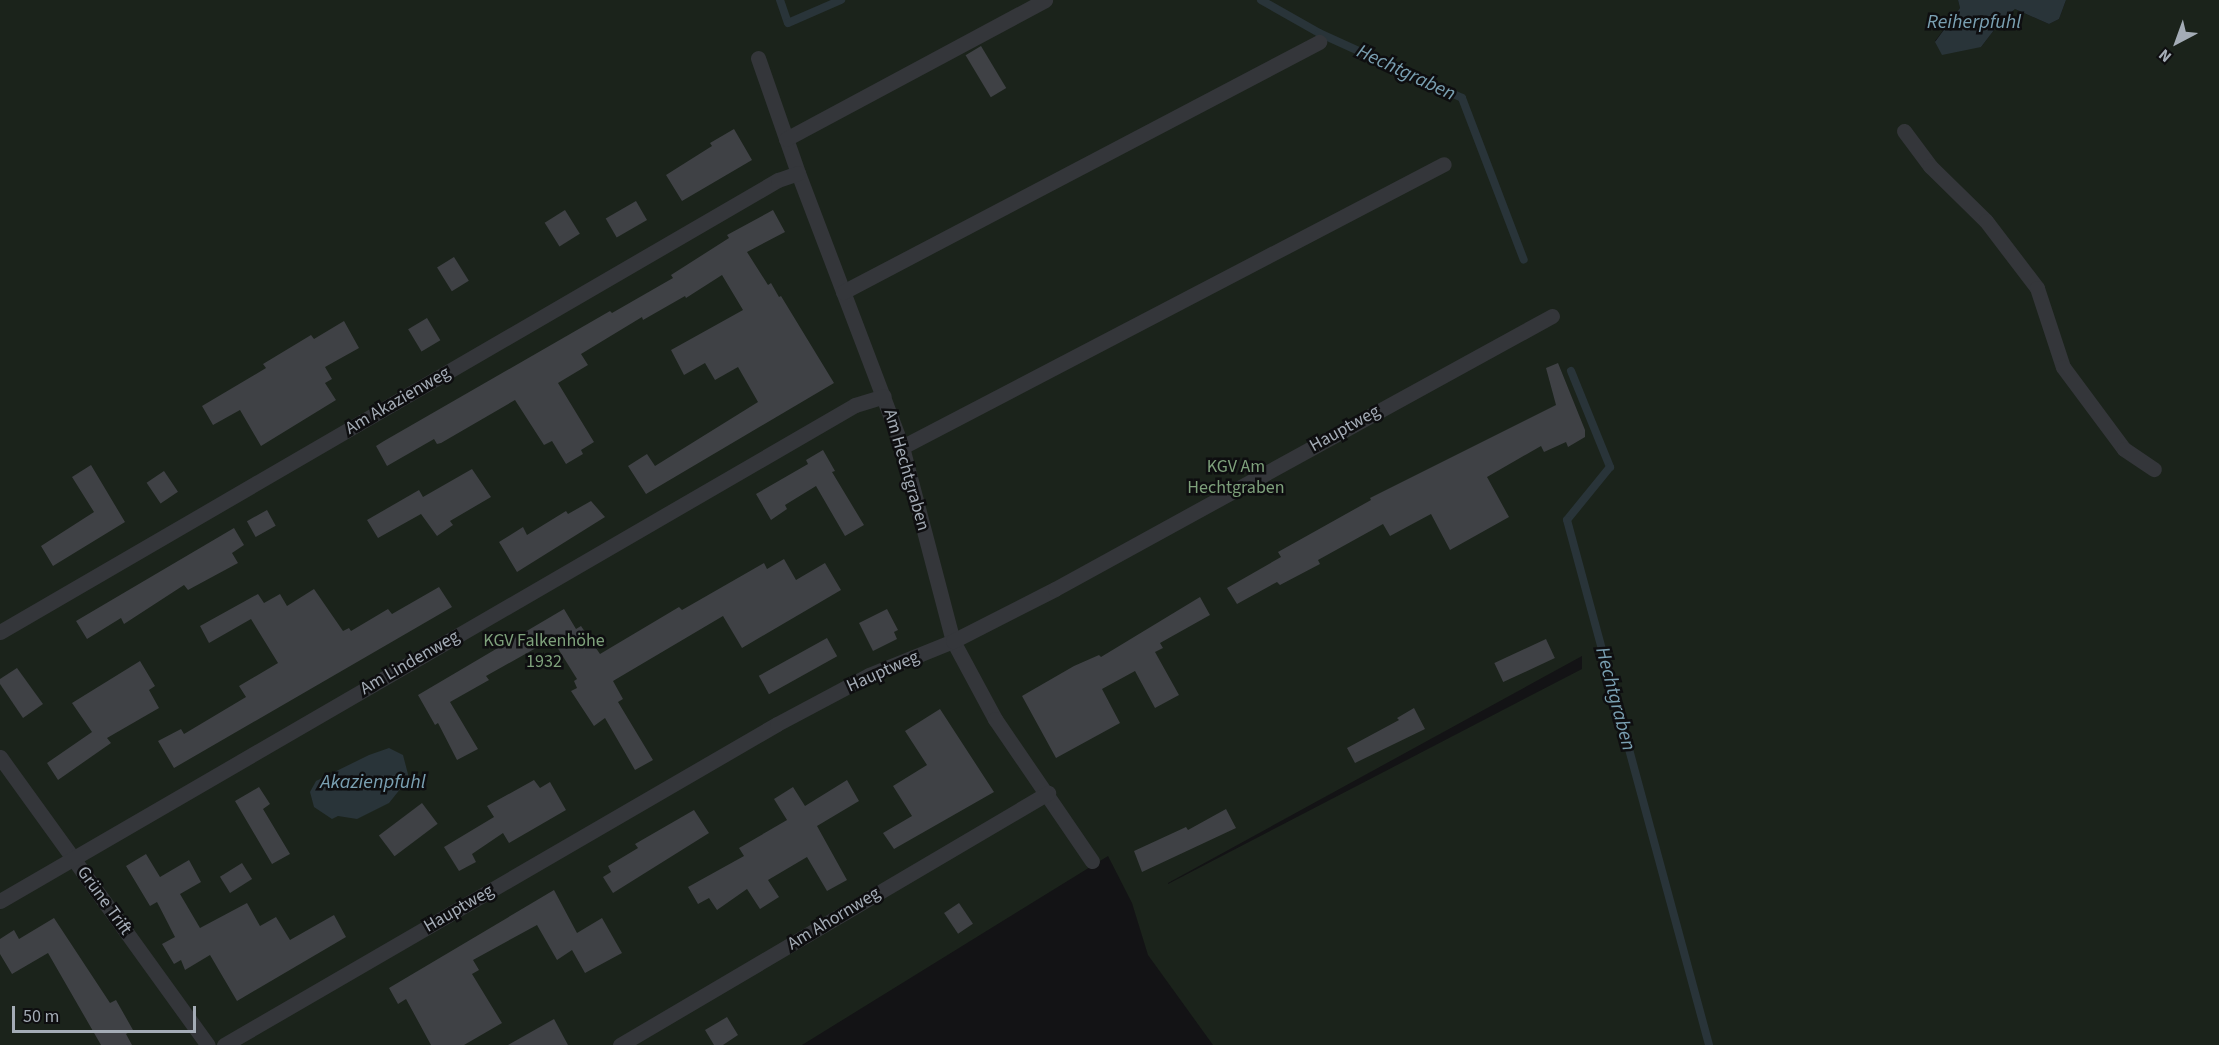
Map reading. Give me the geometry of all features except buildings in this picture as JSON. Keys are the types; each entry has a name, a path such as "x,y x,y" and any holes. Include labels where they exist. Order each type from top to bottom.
{"lane":[{"path":"786,139 1045,0"},
{"path":"843,292 1319,42"},
{"name":"Am Hechtgraben","path":"759,58 798,173 902,447 953,641 995,718 1092,861"},
{"path":"1904,131 1930,166 1986,221 2037,288 2063,367 2124,449 2154,469"},
{"path":"902,447 1444,164"},
{"name":"Am Akazienweg","path":"0,632 778,180 798,173"},
{"name":"Hauptweg","path":"224,1045 777,724 869,675 953,641 1055,588 1552,316"},
{"name":"Am Lindenweg","path":"0,901 855,405 884,396"},
{"name":"Grüne Trift","path":"0,757 208,1045"},
{"name":"Am Ahornweg","path":"620,1045 1048,793"}],"green space":[{"path":"0,0 1958,0 1960,8 1935,41 1981,47 2001,21 2015,9 2049,24 2059,19 2066,0 2219,0 2219,1045 1213,1045 1148,955 1132,903 1108,856 802,1045 0,1045","holes":["1582,656 1582,669 1168,884"]}],"water":[{"name":"Reiherpfuhl","path":"1958,0 2066,0 2059,19 2049,24 2015,9 2001,21 1981,47 1942,55 1935,42 1960,8"},
{"name":"Akazienpfuhl","path":"389,748 403,755 409,778 389,803 357,819 338,816 332,819 314,807 310,792 316,781 369,755"}],"waterway":[{"name":"Hechtgraben","path":"780,0 788,23 841,0"},
{"name":"Hechtgraben","path":"1261,0 1319,33 1462,98 1524,260"},
{"name":"Hechtgraben","path":"1571,371 1610,467 1567,520 1709,1045"}],"park label":[{"name":"KGV Am Hechtgraben","path":"1236,478"},
{"name":"KGV Falkenhöhe 1932","path":"544,652"}]}
